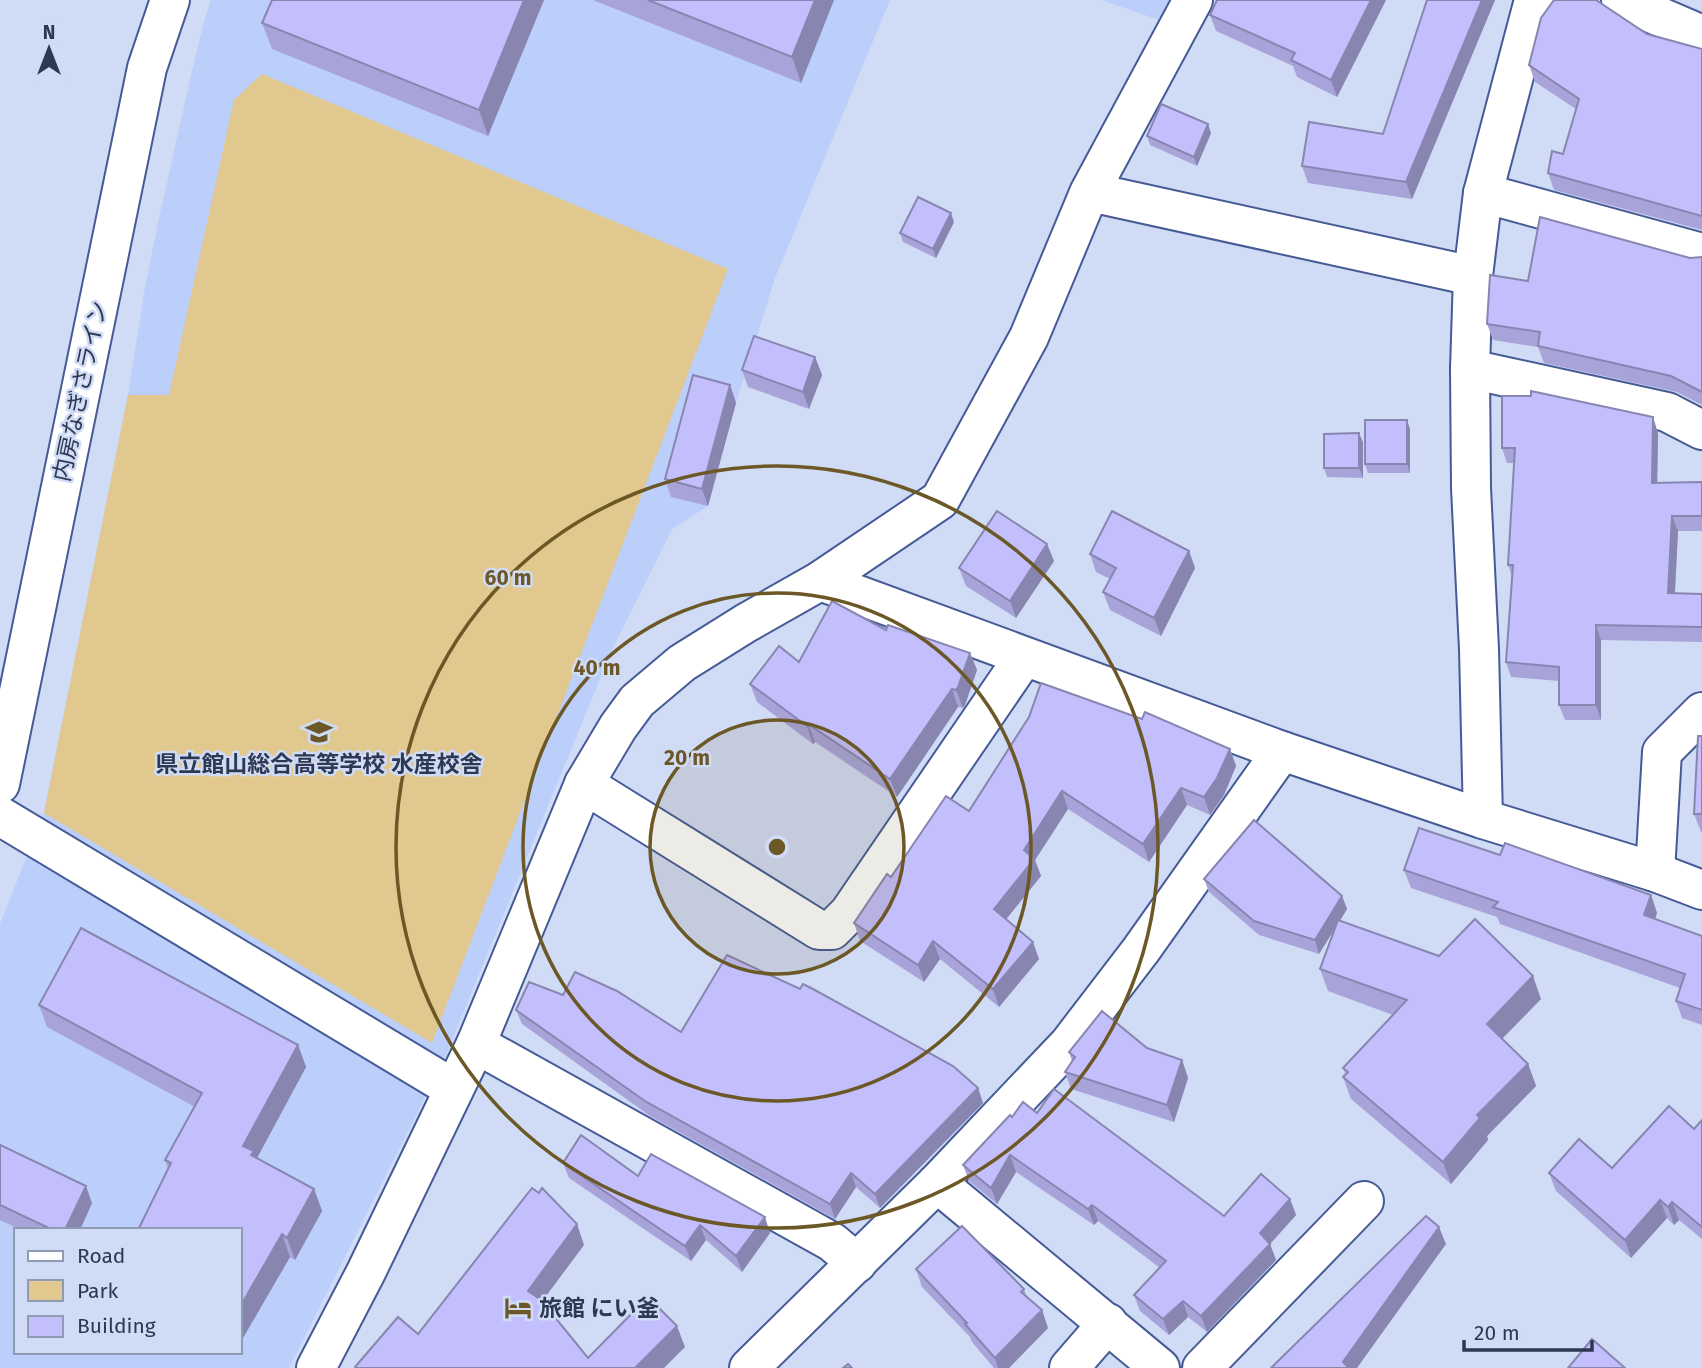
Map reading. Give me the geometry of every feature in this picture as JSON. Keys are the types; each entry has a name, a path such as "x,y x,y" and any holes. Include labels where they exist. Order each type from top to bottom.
{"street":[{"name":"内房なぎさライン","path":"0,784 147,68 170,0"},
{"path":"316,1368 366,1272 476,1044 584,784 618,727 637,701 682,663 746,622 820,581 940,500 1029,337 1090,192 1193,0"},
{"path":"1483,819 1479,649 1471,488 1470,369 1473,276 1483,193 1534,0"},
{"path":"1621,0 1702,35"},
{"path":"1090,192 1473,276"},
{"path":"1483,193 1702,253"},
{"path":"1470,369 1667,412 1702,430"},
{"path":"820,581 1282,751 1483,819 1655,872 1702,890"},
{"path":"584,784 819,930 832,930 849,913 1024,657"},
{"path":"1655,872 1662,752 1702,712"},
{"path":"749,1368 937,1183 1069,1044 1141,950 1282,751"},
{"path":"0,816 454,1089"},
{"path":"476,1044 832,1242 857,1263"},
{"path":"937,1183 1160,1368"},
{"path":"1202,1368 1364,1200"},
{"path":"1069,1368 1108,1323"}],"shaded area":[{"name":"県立館山総合高等学校 水産校舎","path":"211,0 890,0 775,278 736,403 708,506 672,529 611,652 444,1060 289,1368 0,1368 0,924 44,813 128,395 144,293 191,75"},
{"path":"1102,0 1169,0 1159,20"}],"green space":[{"path":"262,74 728,269 432,1043 44,813 128,395 169,395 234,100"}],"building":[{"path":"272,0 524,0 479,110 262,23"},
{"path":"648,0 815,0 792,57"},
{"path":"1217,0 1371,0 1331,80 1291,60 1295,53 1210,15"},
{"path":"1427,0 1482,0 1406,182 1302,166 1309,122 1383,134"},
{"path":"1554,0 1596,0 1647,34 1702,49 1702,216 1548,173 1552,151 1563,154 1579,99 1529,65 1541,18"},
{"path":"1161,104 1208,124 1194,157 1147,136"},
{"path":"918,197 951,213 933,249 900,233"},
{"path":"1540,217 1690,258 1702,257 1702,392 1671,376 1538,346 1540,332 1487,324 1490,275 1528,281"},
{"path":"754,336 815,357 803,392 742,370"},
{"path":"693,375 730,385 702,489 665,479"},
{"path":"1531,391 1653,417 1652,483 1702,482 1702,516 1672,516 1668,593 1702,594 1702,627 1596,625 1596,705 1559,705 1559,667 1506,662 1513,565 1508,565 1515,448 1502,448 1502,396 1531,396"},
{"path":"1365,420 1407,420 1407,464 1365,464"},
{"path":"1359,433 1359,468 1324,468 1324,434"},
{"path":"997,511 1047,544 1010,601 959,568"},
{"path":"1112,511 1189,551 1154,618 1103,592 1116,568 1090,554"},
{"path":"832,601 886,630 888,625 970,653 958,687 956,690 952,689 890,779 808,724 807,726 750,684 779,646 799,662"},
{"path":"1041,683 1142,719 1145,712 1230,749 1217,778 1204,797 1181,788 1143,844 1062,791 1024,850 1034,859 994,909 1033,942 993,989 933,941 918,965 854,923 887,874 891,877 946,796 969,811 1029,717"},
{"path":"1698,736 1702,736 1702,814 1694,814"},
{"path":"1254,820 1342,896 1315,940 1254,921 1204,879"},
{"path":"1419,828 1500,855 1505,843 1651,895 1644,915 1702,936 1702,1010 1676,1001 1685,974 1493,907 1498,902 1404,870"},
{"path":"1475,919 1533,976 1487,1024 1528,1064 1477,1115 1480,1118 1443,1162 1343,1077 1348,1072 1343,1068 1407,1000 1320,969 1338,920 1439,956"},
{"path":"81,928 298,1045 243,1146 254,1151 251,1155 314,1189 287,1238 282,1234 242,1304 242,1228 139,1228 171,1163 165,1160 202,1093 39,1005"},
{"path":"727,955 800,989 803,984 813,989 953,1066 978,1088 875,1194 851,1173 830,1204 645,1101 516,1010 529,982 563,995 575,972 617,991 681,1032"},
{"path":"1102,1011 1147,1048 1182,1060 1167,1105 1065,1072 1075,1057 1069,1052"},
{"path":"1054,1089 1224,1216 1261,1174 1290,1199 1260,1233 1270,1244 1201,1316 1183,1301 1163,1319 1134,1295 1166,1261 1092,1205 1088,1209 1010,1155 991,1188 963,1165 1010,1115 1012,1117 1023,1102 1037,1113"},
{"path":"1669,1106 1694,1129 1702,1120 1702,1227 1672,1202 1668,1207 1660,1200 1625,1240 1549,1173 1579,1139 1612,1168"},
{"path":"581,1135 638,1176 651,1154 765,1217 736,1256 700,1225 685,1246 563,1163"},
{"path":"0,1145 86,1186 66,1228 49,1228 0,1205"},
{"path":"532,1188 539,1193 542,1188 577,1224 528,1291 541,1300 588,1358 648,1297 677,1326 635,1368 356,1368 398,1317 418,1334"},
{"path":"1426,1216 1439,1227 1343,1362 1349,1368 1271,1368"},
{"path":"962,1226 1024,1289 1021,1292 1042,1310 995,1358 965,1324 967,1323 916,1269"},
{"path":"1592,1339 1625,1368 1568,1368"}],"place":[{"name":"県立館山総合高等学校 水産校舎","path":"319,732"},
{"name":"旅館 にい釜","path":"518,1308"}]}
